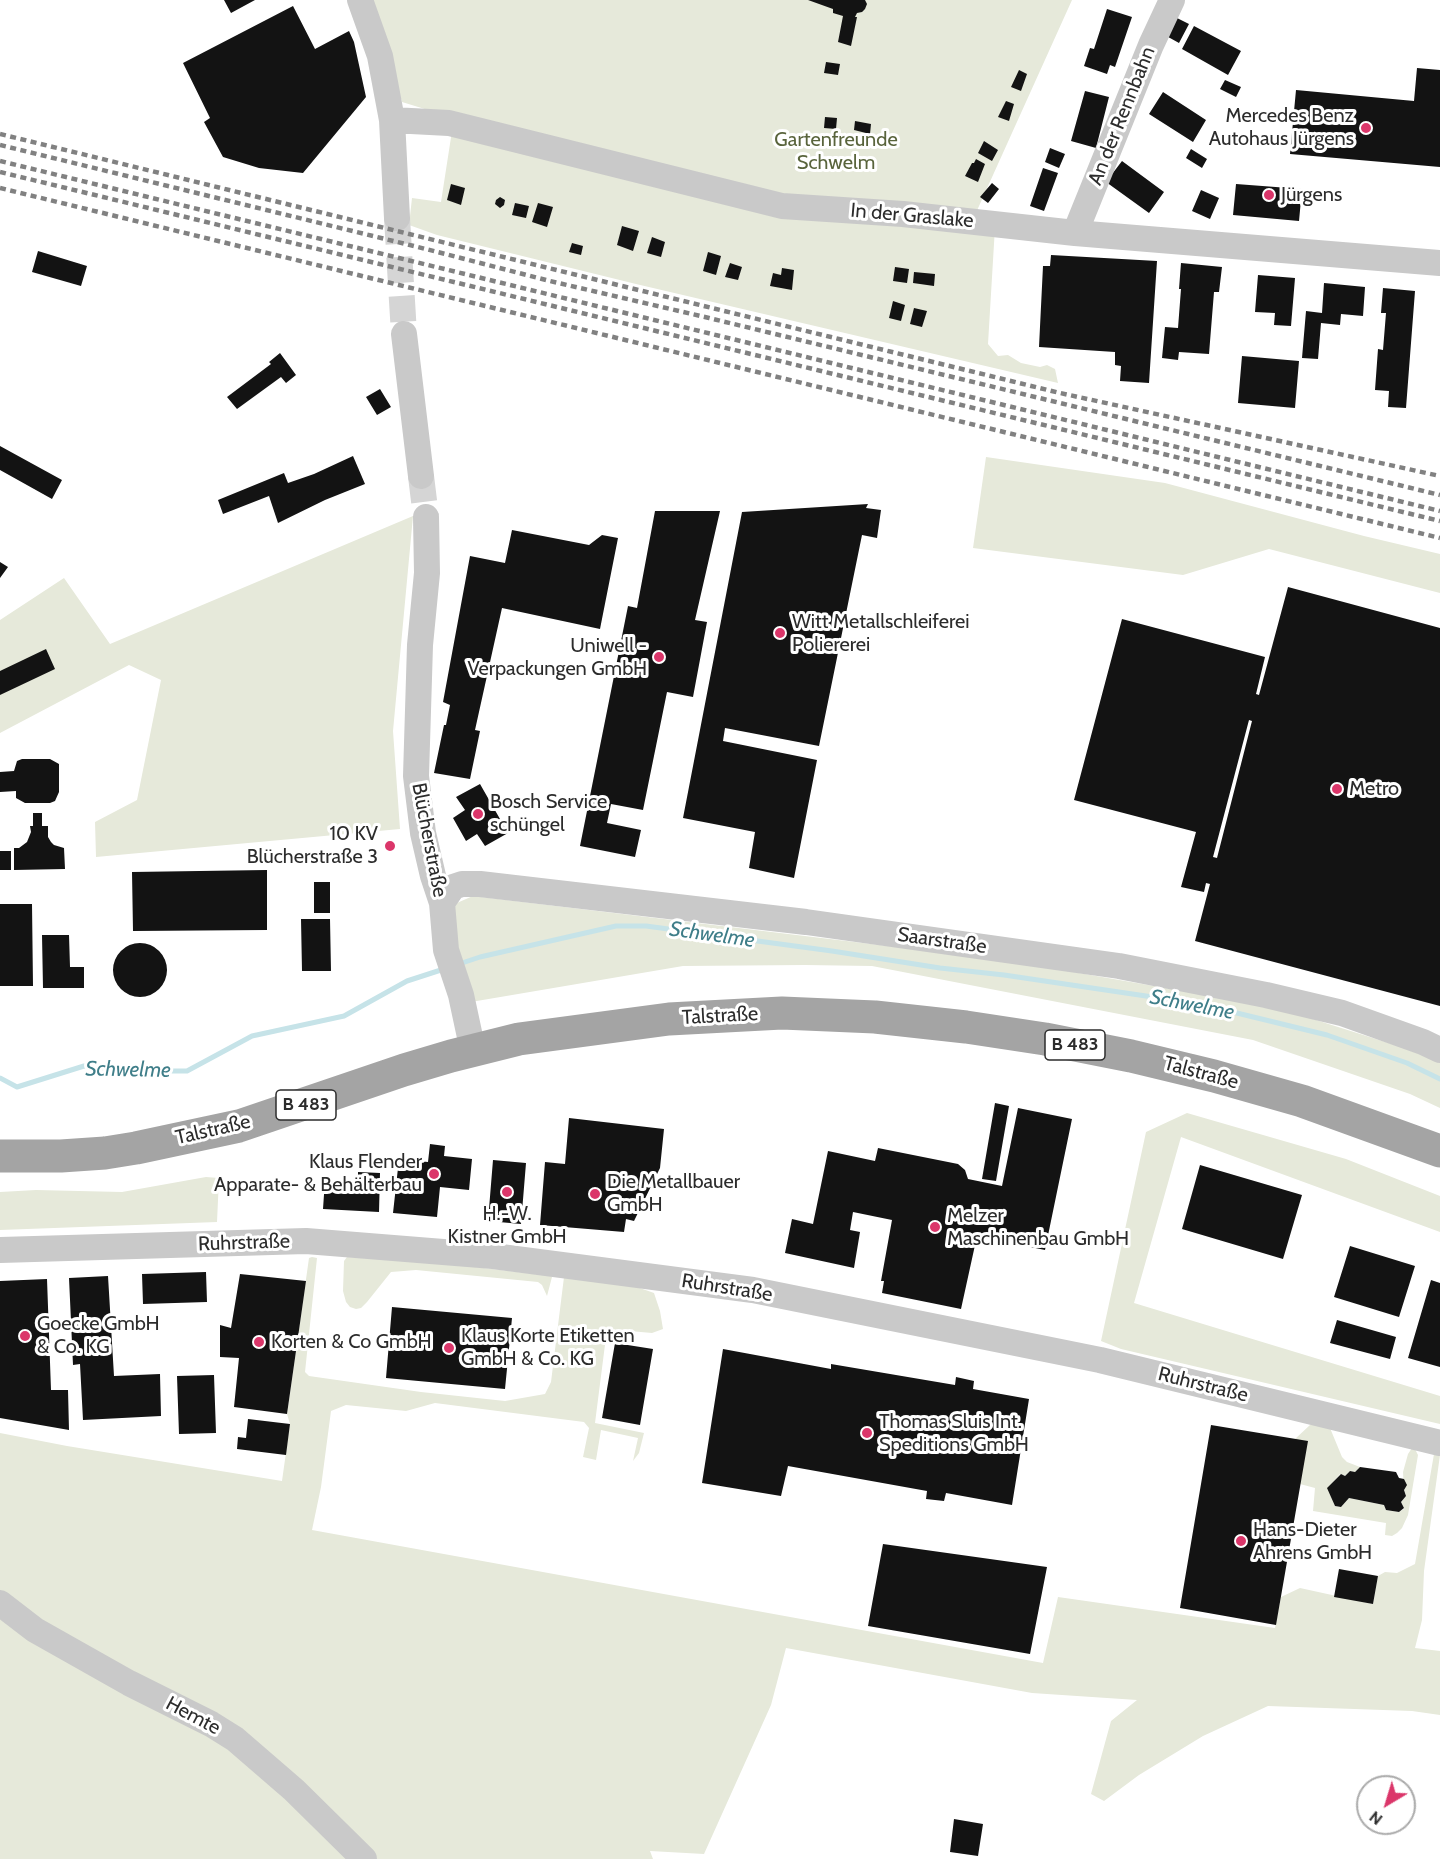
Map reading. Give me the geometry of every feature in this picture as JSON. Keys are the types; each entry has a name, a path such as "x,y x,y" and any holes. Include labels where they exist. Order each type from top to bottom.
{"main road":[{"name":"Talstraße","path":"0,1156 105,1153 239,1126 404,1070 473,1051 562,1032 687,1018 782,1013 875,1017 977,1028 1131,1056 1302,1101 1440,1151"}],"street":[{"path":"360,0 380,56 392,120 397,218"},
{"name":"An der Rennbahn","path":"1075,233 1150,45 1172,0"},
{"name":"In der Graslake","path":"392,120 449,123 782,206 903,214 1075,233 1440,263"},
{"path":"404,334 421,476"},
{"name":"Blücherstraße","path":"426,517 427,573 420,645 416,776 423,833 442,903 446,950 455,975 473,1051"},
{"name":"Saarstraße","path":"442,903 453,887 462,884 480,884 806,922 1119,966 1266,995 1342,1013 1440,1050"},
{"name":"Ruhrstraße","path":"0,1250 306,1241 493,1256 753,1290 1100,1360 1440,1443"},
{"name":"Hemte","path":"0,1603 35,1630 235,1739 286,1783 364,1859"}],"green space":[{"name":"Gartenfreunde Schwelm","path":"373,0 1072,0 970,226 995,227 988,344 998,356 1008,355 1021,363 1040,367 1047,365 1055,369 1058,383 636,284 437,235 409,225 412,198 441,202 454,118 402,102"},
{"path":"986,457 1165,483 1440,554 1440,593 1269,549 1183,575 973,548"},
{"path":"413,516 393,731 400,829 96,857 95,822 137,800 161,680 129,665 0,733 0,620 64,578 110,644"},
{"path":"473,896 1004,960 1275,1007 1417,1052 1440,1063 1440,1108 1410,1094 1253,1040 872,966 683,966 465,1003 436,912"},
{"path":"1187,1113 1346,1159 1440,1196 1440,1232 1181,1137 1134,1303 1440,1396 1440,1424 1121,1349 1101,1341 1146,1132"},
{"path":"206,1177 219,1178 217,1222 0,1230 0,1192 36,1190 122,1192"},
{"path":"347,1257 450,1264 552,1277 547,1296 538,1282 416,1270 391,1272 367,1302 361,1308 356,1309 350,1307 346,1302 343,1291 344,1261"},
{"path":"309,1258 317,1258 305,1372 309,1376 505,1401 545,1394 551,1382 564,1277 634,1286 654,1293 663,1329 652,1333 607,1329 595,1423 644,1433 639,1453 633,1461 638,1438 601,1430 596,1460 583,1457 589,1428 584,1422 435,1403 406,1411 346,1405 331,1411 321,1487 312,1530 1043,1663 1058,1597 1275,1628 1281,1597 1300,1588 1373,1604 1378,1576 1385,1572 1397,1573 1415,1564 1434,1454 1440,1455 1424,1571 1422,1620 1415,1648 1440,1651 1440,1715 1412,1711 1268,1706 1203,1736 1139,1775 1104,1801 1091,1794 1111,1721 1137,1700 1032,1693 786,1648 771,1705 704,1854 650,1851 653,1859 0,1859 0,1433 282,1481 290,1424 287,1414"},
{"path":"1317,1424 1330,1428 1342,1457 1347,1462 1360,1467 1345,1476 1340,1474 1328,1488 1335,1506 1341,1507 1349,1498 1384,1505 1386,1510 1399,1512 1404,1509 1401,1502 1406,1496 1403,1472 1408,1454 1412,1448 1415,1449 1418,1455 1408,1515 1397,1533 1392,1536 1385,1535 1386,1523 1313,1511 1315,1488 1300,1484 1295,1439 1310,1425"}],"building":[{"path":"224,0 255,0 231,13"},
{"path":"808,0 865,0 867,4 865,9 857,13 855,17 857,17 851,46 838,42 843,16 833,13 833,9"},
{"path":"293,6 315,49 349,31 354,42 366,97 303,173 259,168 223,157 204,122 210,118 183,63"},
{"path":"1107,9 1132,17 1115,67 1110,65 1107,74 1084,66 1090,48 1094,49"},
{"path":"1171,15 1189,24 1179,43 1161,33"},
{"path":"1194,26 1241,51 1228,75 1182,49"},
{"path":"826,62 840,64 838,75 824,73"},
{"name":"Mercedes Benz Autohaus Jürgens","path":"1417,68 1440,70 1440,167 1290,154 1296,90 1414,101"},
{"path":"1019,70 1027,74 1021,91 1011,87"},
{"path":"1225,80 1241,87 1236,97 1220,89"},
{"path":"1085,91 1109,97 1096,148 1071,141"},
{"path":"1163,92 1206,120 1193,142 1149,114"},
{"path":"1006,101 1014,104 1009,121 998,117"},
{"path":"825,117 837,118 836,129 824,128"},
{"path":"855,121 871,124 870,134 854,130"},
{"path":"984,141 998,150 992,161 978,153"},
{"path":"1050,148 1065,154 1059,168 1045,162"},
{"path":"1191,149 1207,159 1202,168 1186,158"},
{"path":"976,159 985,164 978,182 965,176"},
{"path":"1122,161 1164,192 1149,213 1106,182"},
{"path":"1043,168 1058,173 1044,211 1030,206"},
{"path":"992,183 999,189 988,203 980,197"},
{"path":"451,184 465,188 461,205 447,200"},
{"path":"1236,184 1302,189 1299,221 1233,215"},
{"path":"1201,190 1219,198 1210,219 1192,211"},
{"path":"500,197 505,200 504,205 500,208 495,204"},
{"path":"515,203 529,206 526,218 512,215"},
{"path":"538,203 553,207 547,227 532,222"},
{"path":"622,226 639,231 633,251 617,245"},
{"path":"652,237 665,242 661,257 647,253"},
{"path":"572,243 583,246 581,255 569,252"},
{"path":"38,251 87,266 81,286 32,272"},
{"path":"708,252 721,256 716,275 703,271"},
{"path":"1051,255 1157,261 1149,383 1120,381 1121,366 1115,365 1115,352 1039,347 1043,266 1050,266"},
{"path":"730,263 742,267 738,280 725,277"},
{"path":"1181,263 1222,267 1219,292 1214,292 1209,354 1179,352 1178,360 1162,358 1165,327 1178,328"},
{"path":"895,267 909,269 907,283 893,281"},
{"path":"782,268 794,270 792,290 770,286 773,273 781,275"},
{"path":"914,272 935,274 934,286 913,283"},
{"path":"1258,275 1295,278 1291,326 1274,325 1275,313 1255,312"},
{"path":"1324,283 1365,287 1363,316 1341,314 1340,325 1321,323 1318,359 1302,358 1306,311 1322,313"},
{"path":"1383,288 1415,291 1406,408 1388,407 1389,391 1375,390 1378,349 1383,350 1386,313 1381,313"},
{"path":"893,301 905,305 901,321 889,318"},
{"path":"914,308 927,311 922,327 910,324"},
{"path":"280,353 296,375 286,383 281,377 237,409 227,397 271,364 269,362"},
{"path":"1242,356 1299,361 1295,408 1238,403"},
{"path":"380,389 391,407 377,415 366,397"},
{"path":"0,446 62,480 52,499 0,470"},
{"path":"353,456 365,484 278,523 269,496 223,514 218,500 284,473 288,483"},
{"name":"Witt Metallschleiferei Poliererei","path":"868,504 866,508 881,510 877,538 862,535 819,746 725,728 723,741 817,760 794,878 749,868 755,832 683,818 742,512"},
{"name":"Uniwell - Verpackungen GmbH","path":"655,511 720,511 695,620 707,622 693,697 667,692 643,810 611,804 607,823 641,830 635,857 580,846 628,606 637,608"},
{"path":"512,530 589,545 602,535 618,538 600,629 502,608 475,730 480,731 470,779 434,773 450,705 443,702 470,556 505,563"},
{"path":"0,562 8,567 0,578"},
{"name":"Metro","path":"1288,587 1440,628 1440,1006 1195,941 1210,884 1206,883 1204,892 1181,887 1196,832 1074,800 1122,619 1265,657 1256,694 1259,695","holes":["1249,720 1252,721 1217,858 1213,857"]},
{"path":"46,649 55,669 0,695 0,671"},
{"path":"50,759 59,764 59,792 55,801 25,803 16,798 16,791 0,792 0,772 14,771 17,761"},
{"name":"Bosch Service schüngel","path":"480,784 508,833 485,846 477,834 466,841 453,818 465,810 456,797"},
{"path":"33,813 42,813 42,826 48,826 48,837 51,842 64,848 65,869 14,870 14,848 19,848 27,842 31,832 30,826 33,826"},
{"path":"0,851 11,851 11,870 0,870"},
{"path":"267,870 267,930 133,931 132,872"},
{"path":"314,882 330,882 330,913 314,913"},
{"path":"0,904 32,904 33,986 0,986"},
{"path":"301,919 330,919 331,971 302,971"},
{"path":"42,935 69,935 70,967 84,967 84,988 43,988"},
{"path":"135,943 145,943 155,947 163,955 167,970 163,985 155,993 145,997 135,997 125,993 117,985 113,975 113,965 117,955 125,947"},
{"path":"995,1103 1009,1106 996,1181 982,1179"},
{"name":"Melzer Maschinenbau GmbH","path":"1018,1108 1072,1119 1045,1250 977,1236 961,1309 882,1293 884,1281 881,1281 892,1220 853,1212 850,1230 860,1232 854,1268 785,1253 792,1219 813,1224 828,1151 875,1161 878,1148 958,1164 965,1170 968,1179 1002,1186"},
{"name":"Die Metallbauer GmbH","path":"569,1118 664,1129 660,1168 634,1221 626,1219 624,1232 540,1225 545,1162 565,1164"},
{"name":"Klaus Flender Apparate- & Behälterbau","path":"430,1144 445,1146 444,1156 472,1159 469,1190 440,1187 437,1217 393,1213 399,1159 428,1162"},
{"name":"H.-W. Kistner GmbH","path":"493,1160 526,1163 521,1224 488,1221"},
{"path":"1200,1165 1302,1195 1283,1259 1182,1229"},
{"path":"358,1172 380,1173 379,1212 323,1209 325,1180 358,1181"},
{"path":"1350,1246 1415,1266 1399,1317 1334,1297"},
{"path":"206,1272 207,1302 143,1304 142,1274"},
{"name":"Korten & Co GmbH","path":"240,1274 306,1281 287,1414 234,1407 239,1358 220,1357 220,1325 231,1328"},
{"path":"108,1276 114,1376 160,1374 161,1416 83,1420 80,1364 73,1365 69,1278"},
{"name":"Goecke GmbH & Co. KG","path":"47,1279 51,1390 68,1390 69,1430 0,1418 0,1281"},
{"path":"1431,1280 1440,1283 1440,1367 1408,1358"},
{"name":"Klaus Korte Etiketten GmbH & Co. KG","path":"392,1307 512,1318 505,1389 386,1378"},
{"path":"1337,1320 1396,1337 1390,1359 1330,1343"},
{"path":"615,1343 653,1349 640,1425 602,1418"},
{"name":"Thomas Sluis Int. Speditions GmbH","path":"723,1349 831,1369 831,1364 955,1385 956,1377 974,1381 973,1389 1029,1399 1012,1505 946,1493 944,1501 926,1499 927,1491 788,1466 781,1496 702,1483"},
{"path":"214,1375 216,1433 179,1434 177,1376"},
{"path":"248,1419 290,1424 286,1455 237,1449 238,1437 246,1438"},
{"name":"Hans-Dieter Ahrens GmbH","path":"1211,1425 1308,1441 1276,1625 1180,1608"},
{"path":"1360,1467 1396,1472 1399,1478 1404,1479 1407,1485 1404,1490 1406,1496 1401,1502 1404,1508 1399,1512 1386,1510 1384,1505 1349,1498 1341,1507 1335,1506 1327,1488 1341,1474 1345,1476"},
{"path":"883,1544 1047,1567 1030,1654 868,1626"},
{"path":"1339,1569 1378,1576 1373,1604 1334,1597"},
{"path":"954,1819 983,1824 978,1856 950,1852"}],"waterway":[{"name":"Schwelme","path":"459,964 480,957 616,926 646,926 1200,1004 1327,1035 1407,1063 1440,1079"},
{"name":"Schwelme","path":"0,1078 17,1087 84,1066 133,1071 187,1071 252,1036 344,1016 407,981 444,969"}],"tunnel":[{"path":"397,218 404,334"},
{"path":"421,476 426,517"}],"railway":[{"path":"0,134 1060,393 1440,476"},
{"path":"0,145 550,281 1440,495"},
{"path":"0,161 1440,511"},
{"path":"0,172 1440,521"},
{"path":"0,188 1440,538"}],"place":[{"name":"Mercedes Benz Autohaus Jürgens","path":"1366,128"},
{"name":"Jürgens","path":"1269,195"},
{"name":"Witt Metallschleiferei Poliererei","path":"780,633"},
{"name":"Uniwell - Verpackungen GmbH","path":"659,657"},
{"name":"Metro","path":"1337,789"},
{"name":"Bosch Service schüngel","path":"478,814"},
{"name":"10 KV Blücherstraße 3","path":"390,846"},
{"name":"Klaus Flender Apparate- & Behälterbau","path":"434,1174"},
{"name":"H.-W. Kistner GmbH","path":"507,1192"},
{"name":"Die Metallbauer GmbH","path":"595,1194"},
{"name":"Melzer Maschinenbau GmbH","path":"935,1227"},
{"name":"Goecke GmbH & Co. KG","path":"25,1336"},
{"name":"Korten & Co GmbH","path":"259,1342"},
{"name":"Klaus Korte Etiketten GmbH & Co. KG","path":"449,1348"},
{"name":"Thomas Sluis Int. Speditions GmbH","path":"867,1433"},
{"name":"Hans-Dieter Ahrens GmbH","path":"1241,1541"}]}
